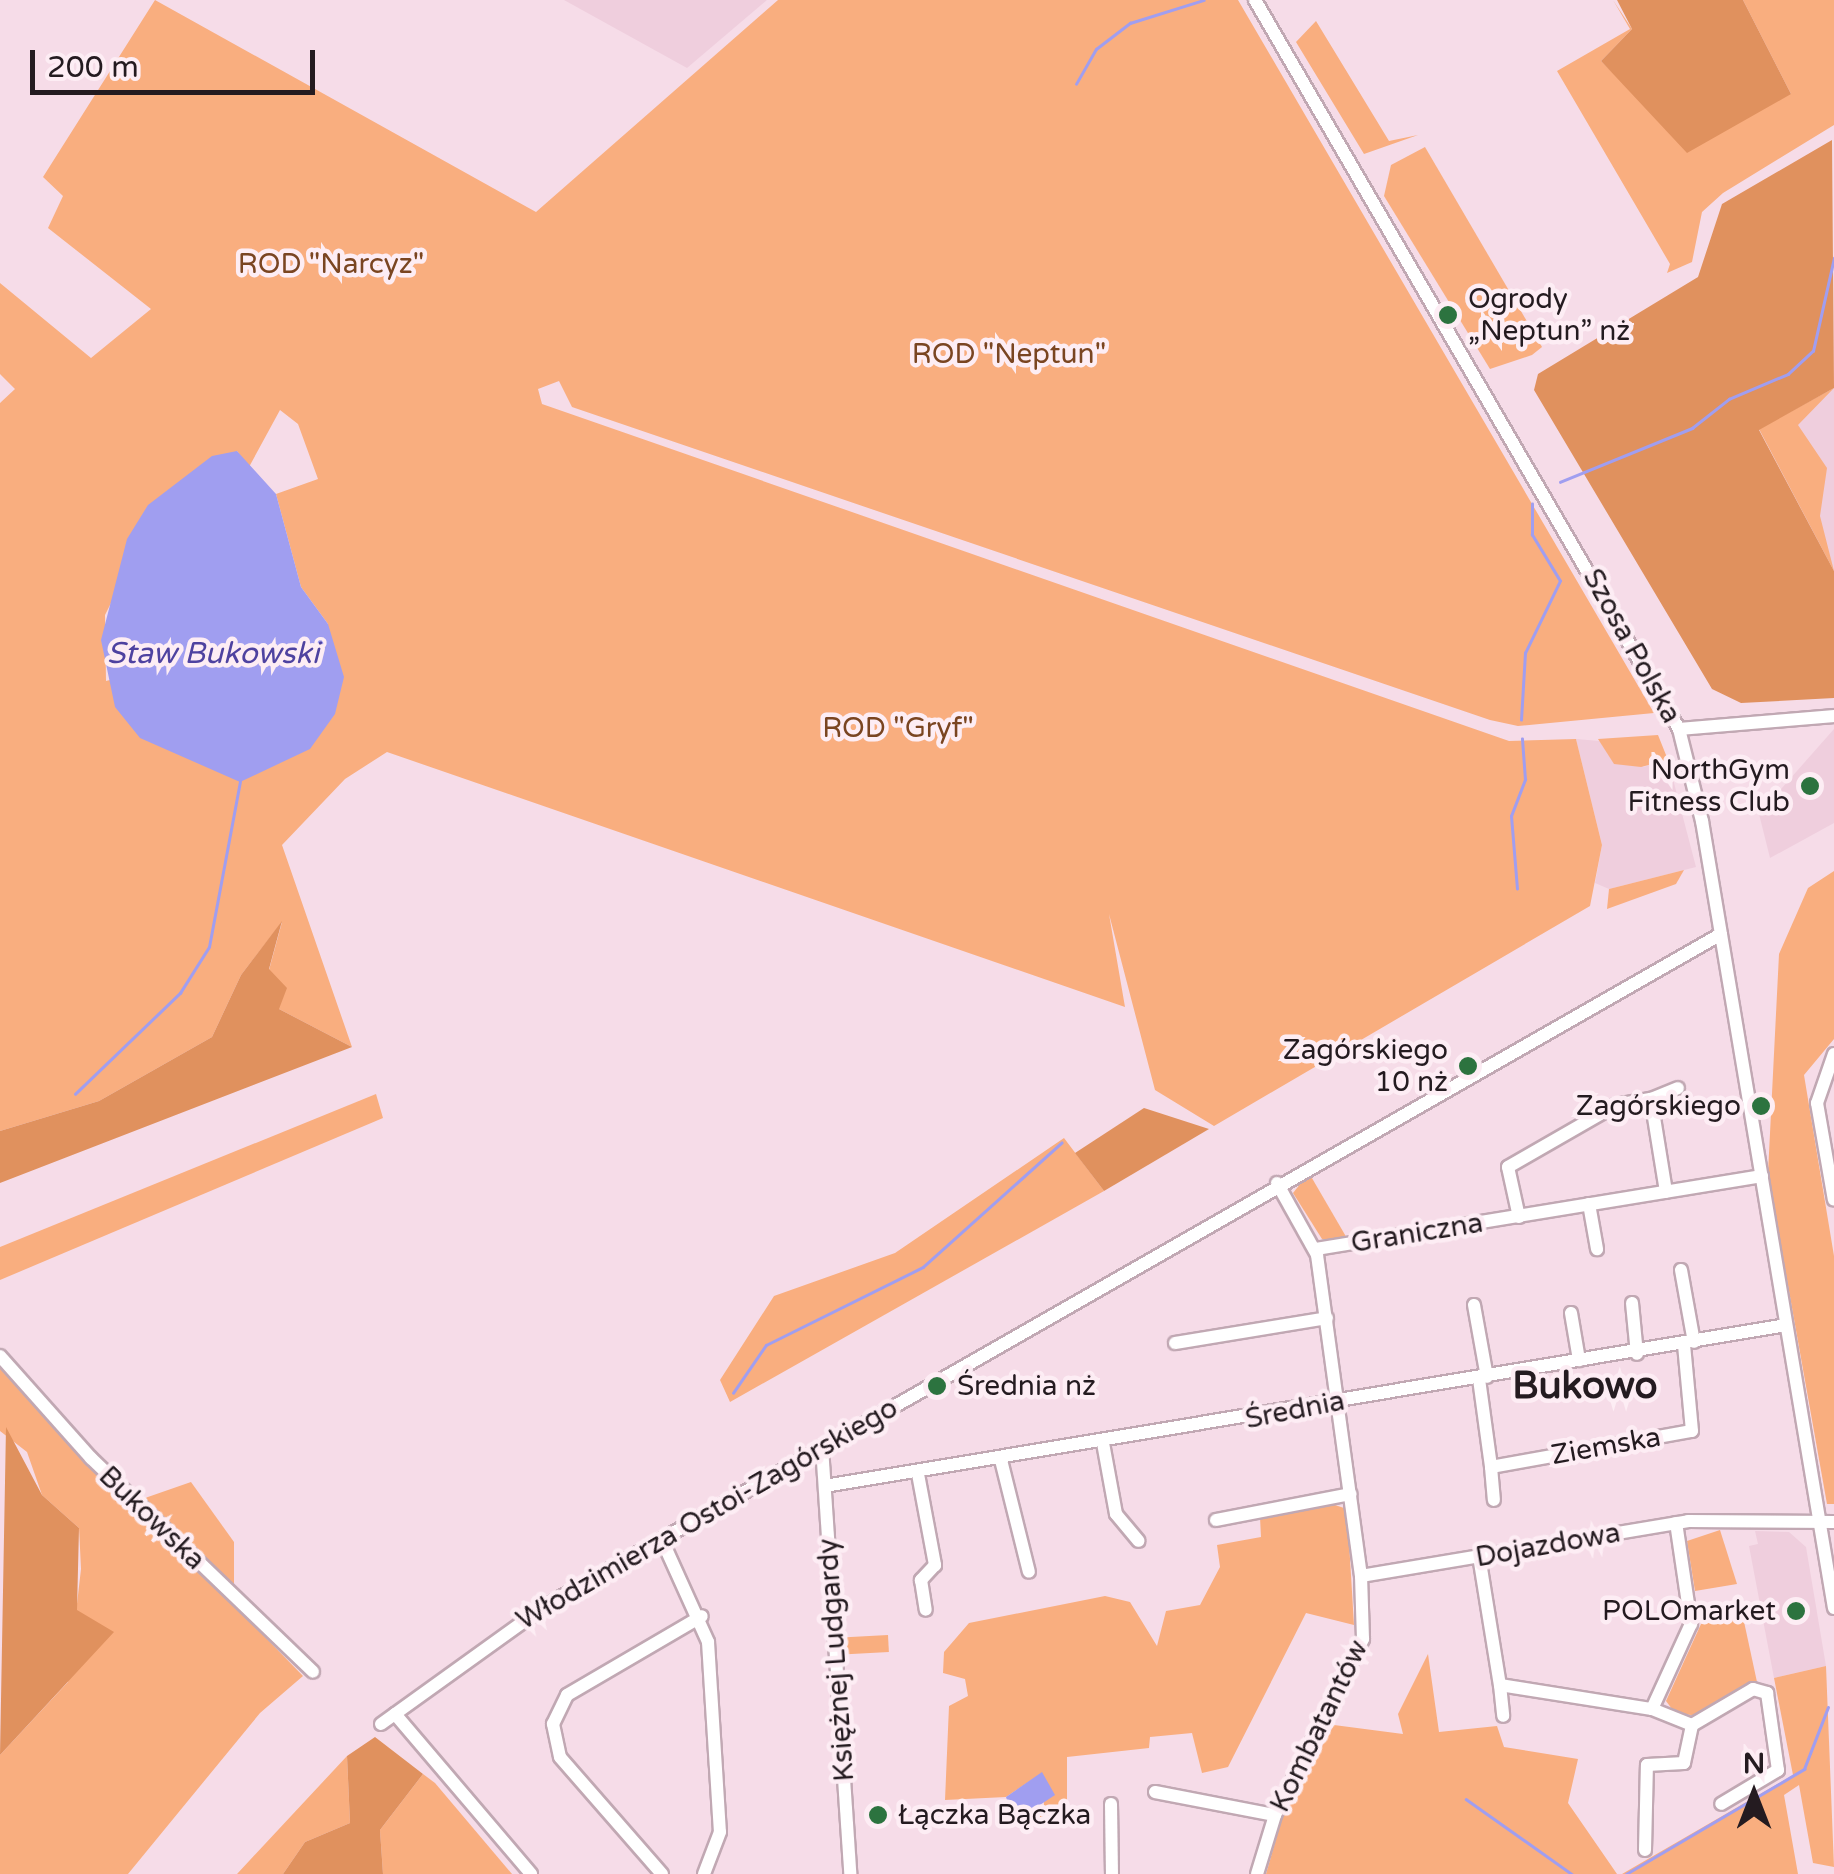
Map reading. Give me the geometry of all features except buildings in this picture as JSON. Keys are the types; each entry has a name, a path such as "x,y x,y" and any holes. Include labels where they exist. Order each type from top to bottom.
{"street":[{"name":"Szosa Polska","path":"1255,0 1679,729 1721,934 1786,1325 1827,1522 1834,1608"},
{"path":"1679,729 1834,716"},
{"name":"Włodzimierza Ostoi-Zagórskiego","path":"380,1724 514,1626 1277,1183 1721,934"},
{"path":"1834,1054 1818,1091 1829,1144 1834,1200"},
{"name":"Graniczna","path":"1519,1217 1508,1166 1616,1105 1651,1099 1678,1088"},
{"path":"1651,1099 1666,1192"},
{"name":"Graniczna","path":"1316,1249 1762,1176"},
{"path":"1277,1183 1316,1249 1361,1576"},
{"path":"1589,1204 1598,1249"},
{"path":"1681,1270 1689,1343"},
{"path":"1632,1303 1637,1354"},
{"path":"1474,1305 1494,1500"},
{"path":"1570,1312 1578,1360"},
{"path":"1175,1343 1327,1318"},
{"name":"Średnia","path":"824,1486 918,1474 1578,1360 1637,1354 1786,1325"},
{"name":"Ziemska","path":"1491,1467 1692,1431 1689,1343"},
{"name":"Bukowska","path":"0,1356 91,1458 313,1672"},
{"path":"1103,1443 1116,1514 1139,1541"},
{"name":"Księżnej Ludgardy","path":"822,1447 850,1874"},
{"path":"1001,1460 1029,1572"},
{"path":"918,1474 935,1565 921,1580 926,1610"},
{"path":"1216,1520 1352,1494"},
{"name":"Dojazdowa","path":"1361,1576 1676,1523 1827,1522"},
{"path":"1652,1709 1690,1624 1676,1523"},
{"path":"662,1540 702,1616 720,1832 704,1874"},
{"path":"1479,1556 1503,1716"},
{"name":"Kombatantów","path":"1257,1874 1275,1815 1363,1639 1361,1576"},
{"path":"662,1874 560,1756 552,1724 566,1695 702,1616"},
{"path":"1500,1686 1652,1709 1692,1725"},
{"path":"1645,1850 1646,1765 1684,1763 1692,1725 1753,1689 1767,1693 1778,1770 1721,1804"},
{"path":"395,1714 531,1874"},
{"path":"1155,1792 1275,1815"},
{"path":"1111,1804 1112,1874"}],"shaded area":[{"path":"564,0 767,0 687,68"},
{"path":"1617,0 1743,0 1791,94 1687,153 1601,61 1632,29"},
{"path":"1832,140 1834,388 1759,430 1834,571 1834,698 1741,703 1712,689 1534,390 1538,374 1698,277 1722,204"},
{"path":"1834,388 1834,571 1759,429"},
{"path":"1834,729 1834,823 1770,858 1759,814"},
{"path":"1576,739 1635,744 1643,767 1668,760 1696,867 1609,889 1595,883 1602,845"},
{"path":"282,921 269,969 287,988 279,1009 352,1047 0,1183 0,1131 99,1101 212,1037 241,975"},
{"path":"1144,1108 1209,1129 1104,1191 1075,1153"},
{"path":"6,1427 42,1495 79,1528 77,1610 114,1632 0,1755"},
{"path":"1755,1531 1789,1532 1806,1547 1826,1666 1774,1678 1749,1546 1758,1544"},
{"path":"375,1737 423,1774 380,1830 383,1874 283,1874 305,1842 350,1823 347,1756"}],"green space":[{"path":"155,0 536,212 778,0 1238,0 1654,713 1518,726 1490,720 572,407 559,381 538,389 542,404 1509,741 1576,739 1602,845 1590,906 1214,1126 1155,1090 1109,914 1125,1007 387,752 345,779 282,845 352,1047 279,1009 269,970 282,922 241,975 212,1037 99,1101 0,1131 0,403 15,389 0,374 0,283 91,358 151,309 48,228 63,196 43,177","holes":["280,410 298,424 318,479 276,494 301,587 328,624 106,681 105,615 123,579 237,451 249,467"]},
{"path":"1613,0 1632,29 1601,61 1617,77 1791,94 1743,0 1834,0 1834,125 1723,193 1702,212 1692,262 1667,273 1670,264 1557,71 1630,29"},
{"path":"1316,21 1389,141 1418,135 1364,154 1296,42"},
{"path":"1425,147 1542,347 1532,355 1490,369 1384,196 1391,165"},
{"path":"1834,388 1798,425 1827,468 1820,516 1834,571 1759,429"},
{"path":"1658,735 1668,760 1641,767 1614,764 1598,739"},
{"path":"1684,870 1676,884 1607,909 1609,889"},
{"path":"1834,871 1834,1039 1804,1075 1834,1256 1834,1504 1827,1504 1768,1173 1779,954 1808,888"},
{"path":"376,1094 383,1118 0,1280 0,1247"},
{"path":"1064,1138 1104,1191 730,1402 720,1380 774,1296 895,1253"},
{"path":"1309,1173 1348,1240 1322,1239 1293,1193"},
{"path":"0,1365 303,1676 260,1713 128,1874 0,1874 0,1755 68,1682 81,1569 79,1528 42,1495 27,1452 0,1431"},
{"path":"191,1482 234,1542 234,1587 145,1498"},
{"path":"1329,1503 1347,1509 1354,1625 1306,1613 1228,1767 1202,1773 1192,1733 1150,1737 1149,1748 1067,1757 1067,1818 1022,1824 1044,1805 1042,1773 1006,1797 945,1800 949,1706 968,1696 965,1679 943,1673 944,1652 969,1623 1105,1596 1130,1602 1157,1646 1166,1611 1200,1605 1220,1567 1217,1545 1261,1537 1260,1517"},
{"path":"1720,1530 1737,1584 1695,1591 1687,1541"},
{"path":"1743,1617 1757,1682 1699,1716 1675,1713 1666,1701 1701,1624"},
{"path":"888,1635 889,1652 847,1654 846,1637"},
{"path":"1428,1654 1439,1732 1497,1726 1504,1747 1578,1759 1568,1803 1617,1874 1266,1874 1283,1815 1334,1725 1403,1734 1398,1714"},
{"path":"1826,1666 1834,1867 1813,1863 1799,1785 1784,1795 1798,1874 1622,1874 1793,1775 1774,1678"},
{"path":"347,1756 350,1823 305,1842 283,1874 237,1874"},
{"path":"423,1774 512,1874 383,1874 380,1830"}],"water":[{"name":"Staw Bukowski","path":"237,451 276,494 301,587 328,624 344,677 335,714 310,749 240,782 140,738 115,707 101,640 127,539 148,505 212,456"},
{"path":"1042,1772 1055,1795 1014,1822 1006,1797"}],"waterway":[{"path":"1076,84 1096,49 1130,23 1204,0"},
{"path":"1560,482 1692,428 1729,399 1788,374 1813,351 1834,258"},
{"path":"1521,720 1525,653 1560,581 1532,535 1532,504"},
{"path":"1517,889 1511,816 1525,780 1522,739"},
{"path":"75,1094 180,993 209,947 240,782"},
{"path":"733,1393 766,1345 923,1267 1061,1143"},
{"path":"1626,1874 1804,1769 1828,1707"},
{"path":"1466,1799 1572,1874"}],"place":[{"name":"Ogrody „Neptun” nż","path":"1448,315"},
{"name":"NorthGym Fitness Club","path":"1810,786"},
{"name":"Zagórskiego 10 nż","path":"1468,1066"},
{"name":"Zagórskiego","path":"1761,1106"},
{"name":"Średnia nż","path":"937,1386"},
{"name":"POLOmarket","path":"1796,1611"},
{"name":"Łączka Bączka","path":"878,1815"}],"district":[{"name":"Bukowo","path":"1585,1387"}],"park label":[{"name":"ROD \"Narcyz\"","path":"331,264"},
{"name":"ROD \"Neptun\"","path":"1009,354"},
{"name":"ROD \"Gryf\"","path":"898,728"}]}
